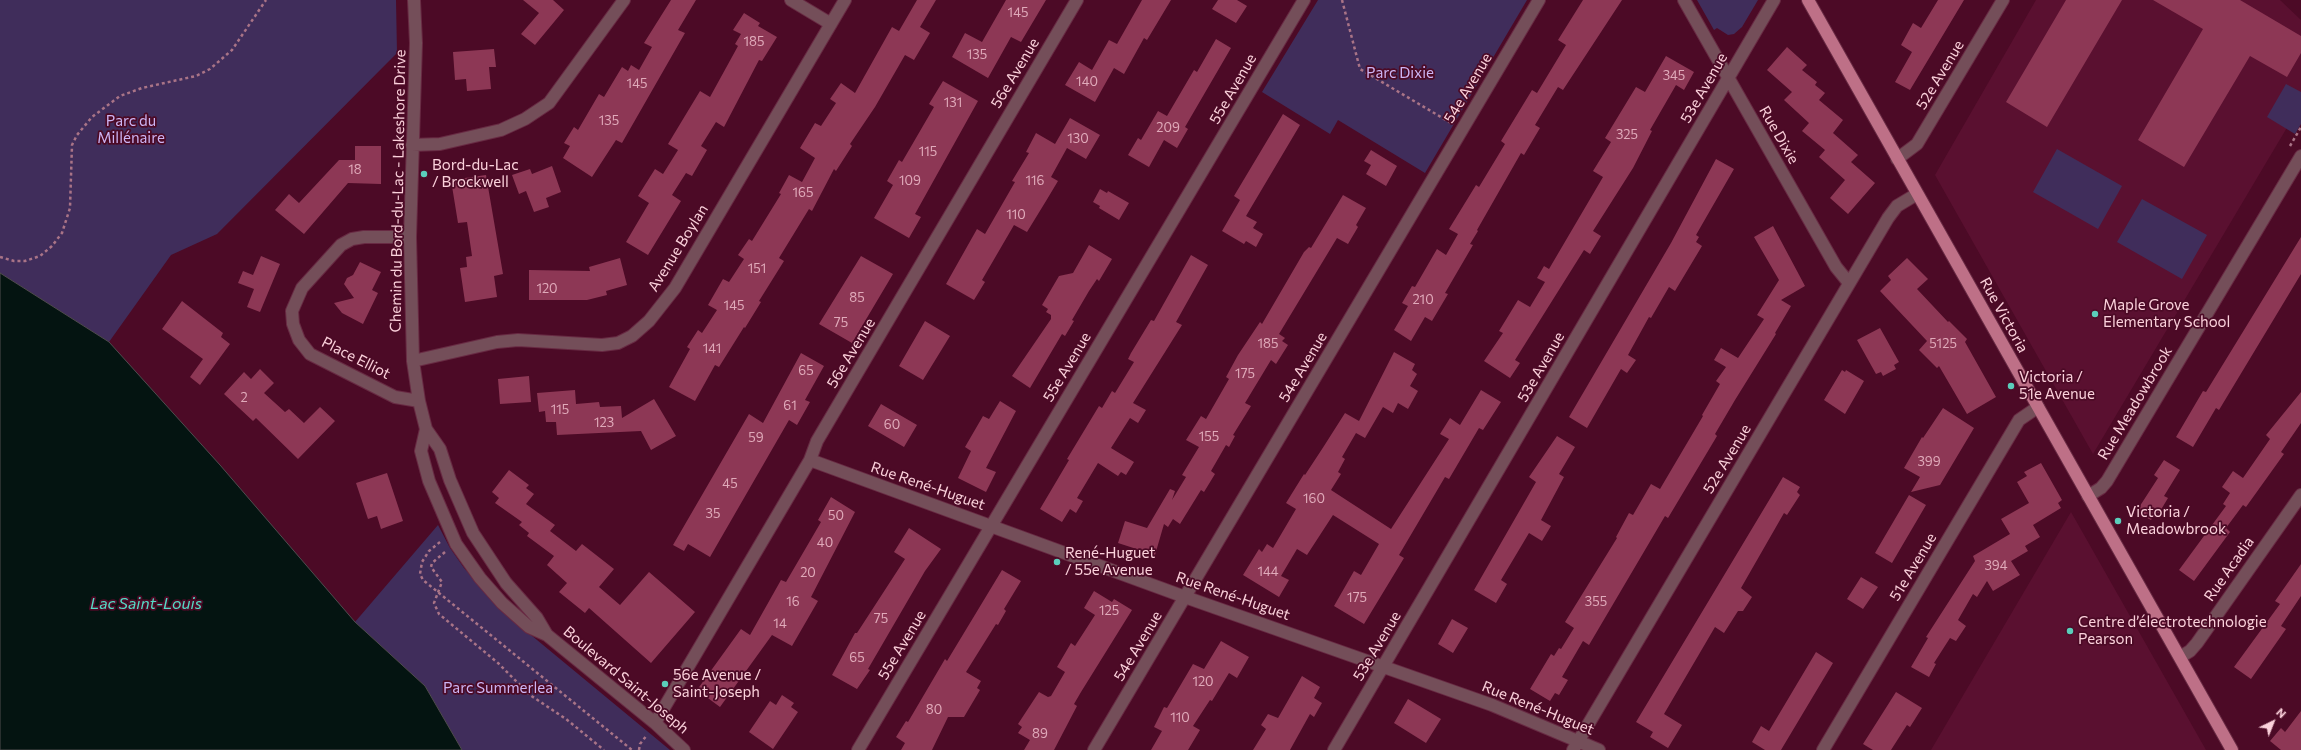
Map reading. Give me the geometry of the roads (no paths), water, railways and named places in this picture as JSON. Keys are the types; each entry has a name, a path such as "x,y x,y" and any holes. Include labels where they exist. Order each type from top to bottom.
{"main road":[{"name":"Rue Victoria","path":"1808,0 2232,750"}],"street":[{"name":"Chemin du Bord-du-Lac - Lakeshore Drive","path":"414,0 416,43 410,237 413,361 419,401 426,429 440,449 461,508"},
{"path":"412,145 440,144 501,130 525,119 549,102 624,0"},
{"path":"791,0 831,24"},
{"name":"Avenue Boylan","path":"413,361 498,342 518,340 602,345 618,343 632,336 649,321 675,288 845,0"},
{"name":"56e Avenue","path":"652,728 810,460 817,441 1077,0"},
{"name":"55e Avenue","path":"858,750 1304,0"},
{"name":"54e Avenue","path":"1094,750 1539,0"},
{"name":"Rue Dixie","path":"1684,0 1836,267 1850,283"},
{"name":"53e Avenue","path":"1334,750 1774,0"},
{"name":"52e Avenue","path":"1897,159 1917,144 2003,0"},
{"name":"Rue Meadowbrook","path":"2088,496 2101,488 2107,481 2301,156"},
{"name":"52e Avenue","path":"1576,745 1891,214 1897,206 1917,194"},
{"name":"Place Elliot","path":"410,237 364,237 352,239 341,245 302,288 292,311 293,324 299,340 310,354 395,396 419,401"},
{"name":"51e Avenue","path":"1823,750 2019,420 2038,407"},
{"name":"Chemin du Bord-du-Lac - Lakeshore Drive","path":"426,429 421,451 429,481 447,524"},
{"name":"Rue René-Huguet","path":"810,460 901,495 992,525 1185,597 1492,705 1576,745 1598,750"},
{"name":"Rue Acadia","path":"2180,657 2190,651 2197,643 2301,495"},
{"name":"Boulevard Saint-Joseph","path":"461,508 473,533 493,564 522,603 537,618 547,635"},
{"name":"Boulevard Saint-Joseph","path":"447,524 460,550 489,588 529,627 547,635 652,728 684,750"}],"water":[{"name":"Lac Saint-Louis","path":"0,273 109,342 220,465 355,622 425,686 462,750 0,750"}],"place":[{"name":"Bord-du-Lac / Brockwell","path":"424,174"},
{"name":"Maple Grove Elementary School","path":"2095,314"},
{"name":"Victoria / 51e Avenue","path":"2011,386"},
{"name":"Victoria / Meadowbrook","path":"2118,521"},
{"name":"René-Huguet / 55e Avenue","path":"1057,562"},
{"name":"Centre d’électrotechnologie Pearson","path":"2070,631"},
{"name":"56e Avenue / Saint-Joseph","path":"665,684"}],"park label":[{"name":"Parc Dixie","path":"1400,73"},
{"name":"Parc du Millénaire","path":"131,130"},
{"name":"Parc Summerlea","path":"498,688"}]}
